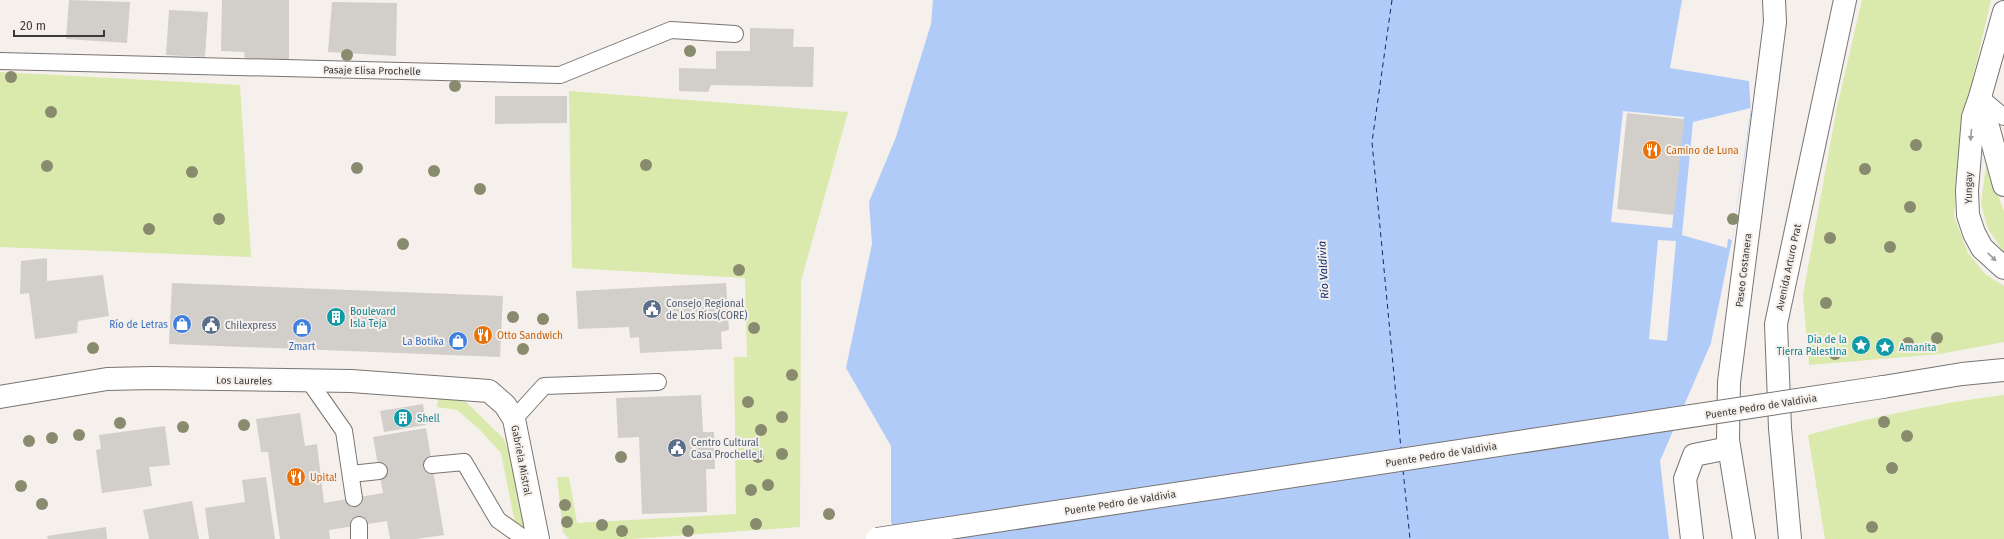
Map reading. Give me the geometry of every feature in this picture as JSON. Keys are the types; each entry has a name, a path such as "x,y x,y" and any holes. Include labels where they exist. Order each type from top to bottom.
{"street":[{"name":"Paseo Costanera","path":"1744,539 1729,448 1729,382 1775,22 1774,0"},
{"name":"Avenida Arturo Prat","path":"1790,539 1780,428 1776,324 1845,0"},
{"name":"Yungay","path":"2004,12 1980,97 1972,117 1967,190 1968,215 1982,248 2004,268"},
{"path":"1980,97 2004,185"},
{"name":"Puente Pedro de Valdivia","path":"877,539 1962,374 2004,370"},
{"name":"Los Laureles","path":"0,397 106,379 152,378 351,381 489,391"},
{"name":"Gabriela Mistral","path":"489,391 505,404 514,419 538,539"},
{"path":"1692,539 1685,479 1694,455 1729,448"}],"lane":[{"name":"Pasaje Elisa Prochelle","path":"0,61 560,75 671,30 735,34"},
{"path":"1980,97 2004,117"},
{"path":"310,381 344,431 354,498"},
{"path":"514,419 544,386 658,382"},
{"path":"432,465 464,462 498,520 525,539"},
{"path":"351,474 379,471"}],"green space":[{"path":"1862,0 1991,0 1967,103 1954,216 1968,253 1985,274 2004,286 2004,342 1940,354 1809,365 1803,295 1837,107"},
{"path":"0,72 240,85 251,257 0,247"},
{"path":"569,91 848,112 801,281 800,527 631,539 569,539 563,532 557,477 569,477 577,523 736,514 734,357 747,357 745,278 572,268"},
{"path":"1986,165 2004,211 2004,252 1988,229 1981,204"},
{"path":"2004,395 2004,539 1825,539 1808,435 1856,422 1906,411"},
{"path":"439,396 463,399 504,439 514,466 524,528 516,528 501,453 480,430 457,410 437,407"}],"water":[{"name":"Río Valdivia","path":"933,0 1682,0 1670,68 1749,81 1751,113 1732,240 1711,343 1660,461 1669,539 896,539 891,521 891,446 846,368 872,244 869,202 896,137 931,24"}],"pier":[{"path":"1751,108 1732,240 1728,239 1727,248 1682,235 1693,122"},
{"name":"Camino de Luna","path":"1623,111 1684,117 1672,228 1611,222"},
{"path":"1658,240 1676,241 1667,341 1649,339"}],"building":[{"path":"69,0 130,2 127,43 66,39"},
{"path":"222,0 289,0 289,61 245,59 244,52 221,51"},
{"path":"332,2 397,3 396,56 328,52"},
{"path":"169,10 208,12 205,57 166,55"},
{"path":"750,28 794,29 793,47 814,47 813,87 711,85 708,92 679,91 679,68 716,69 716,51 750,51"},
{"path":"495,96 567,96 567,123 495,124"},
{"name":"Camino de Luna","path":"1627,113 1684,119 1674,215 1617,209"},
{"path":"47,258 47,281 103,275 109,316 78,321 77,333 35,339 29,293 20,294 21,261"},
{"name":"Boulevard Isla Teja","path":"172,283 503,296 500,357 169,344"},
{"name":"Consejo Regional de Los Ríos(CORE)","path":"726,283 729,330 721,332 722,349 640,353 639,337 630,338 629,327 578,329 576,291"},
{"name":"Centro Cultural Casa Prochelle I","path":"701,395 703,432 714,432 715,469 706,469 707,512 642,514 639,437 618,438 616,398"},
{"name":"Shell","path":"423,404 426,425 384,432 380,411"},
{"path":"300,413 305,446 317,444 324,503 383,493 373,437 426,428 444,535 416,539 390,539 387,521 329,530 330,539 280,539 268,452 261,452 256,419"},
{"path":"165,426 170,465 149,467 152,486 102,493 96,450 101,449 99,435"},
{"path":"266,477 275,539 209,539 205,508 245,502 242,480"},
{"path":"192,501 199,539 149,539 143,510"},
{"path":"106,527 107,539 48,539 47,536"}],"ferry route":[{"path":"1392,0 1372,142 1401,449"},
{"path":"1403,470 1410,539"}],"place":[{"name":"Camino de Luna","path":"1652,150"},
{"name":"Consejo Regional de Los Ríos(CORE)","path":"652,309"},
{"name":"Boulevard Isla Teja","path":"336,317"},
{"name":"Río de Letras","path":"182,324"},
{"name":"Chilexpress","path":"211,325"},
{"name":"Zmart","path":"302,328"},
{"name":"Otto Sandwich","path":"483,335"},
{"name":"La Botika","path":"458,341"},
{"name":"Día de la Tierra Palestina","path":"1861,345"},
{"name":"Amanita","path":"1885,347"},
{"name":"Shell","path":"403,418"},
{"name":"Centro Cultural Casa Prochelle I","path":"677,448"},
{"name":"Upita!","path":"296,477"}]}
